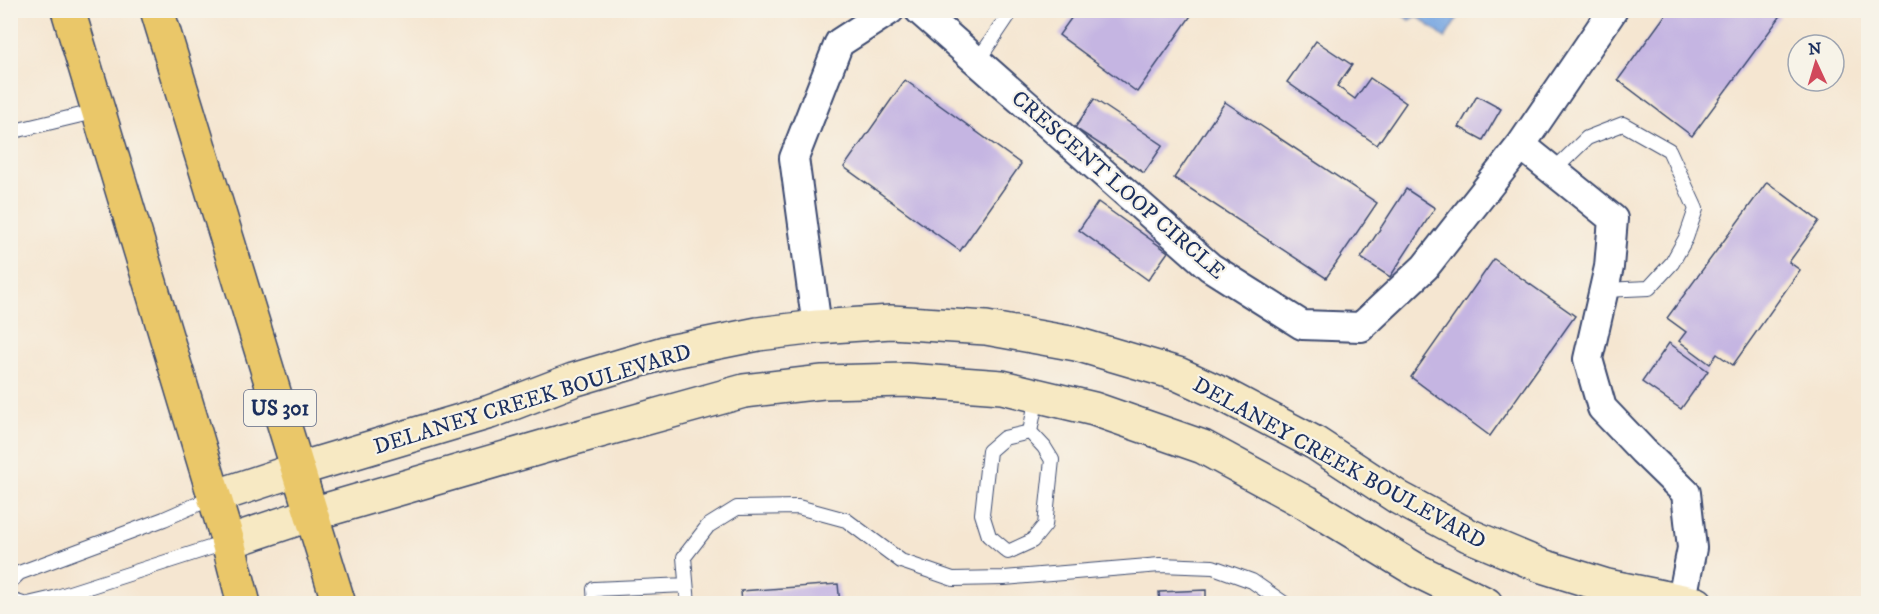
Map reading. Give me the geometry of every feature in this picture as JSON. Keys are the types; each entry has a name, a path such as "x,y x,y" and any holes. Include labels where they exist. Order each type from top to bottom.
{"main road":[{"path":"68,10 228,542 244,603"},
{"name":"US 301","path":"157,10 339,603"}],"street":[{"path":"817,327 794,158 839,43 890,10"},
{"name":"CRESCENT LOOP CIRCLE","path":"919,10 1210,267 1302,325 1360,327 1425,267 1521,145 1613,10"},
{"path":"1521,145 1613,219 1609,267 1588,359 1602,408 1686,493 1692,548 1686,603"},
{"name":"DELANEY CREEK BOULEVARD","path":"214,497 490,412 573,380 664,353 758,334 817,327 891,322 986,328 1076,344 1178,374 1222,394 1315,443 1399,498 1468,535 1542,567 1606,586 1686,603"},
{"path":"228,542 312,514 546,446 744,392 823,382 906,380 1002,387 1094,409 1203,447 1306,503 1418,571 1486,603"}],"lane":[{"path":"977,62 1012,10"},
{"path":"10,132 98,111"},
{"path":"1554,170 1587,138 1623,124 1669,150 1683,177 1696,209 1686,238 1672,263 1649,288 1604,290"},
{"path":"1030,432 1037,395"},
{"path":"1008,552 989,536 982,514 989,451 1004,438 1030,432"},
{"path":"1008,552 1032,541 1045,525 1052,460 1030,432"},
{"path":"10,582 19,573 164,519 214,497"},
{"path":"688,603 684,557 708,526 737,508 798,507 846,520 901,561 953,579 1004,578 1160,565 1213,567 1252,581 1285,603"},
{"path":"28,603 54,598 228,542"},
{"path":"1004,578 1008,552"},
{"path":"595,603 594,589 686,585"},
{"path":"10,600 23,603"}],"water":[{"path":"1462,10 1445,38 1417,16 1410,20 1396,11"}],"building":[{"path":"1077,10 1195,10 1137,92 1059,35"},
{"path":"1669,10 1771,10 1780,17 1692,136 1618,80"},
{"path":"1316,41 1352,65 1337,86 1355,99 1370,78 1406,103 1377,145 1287,82"},
{"path":"905,80 1021,164 960,251 844,167"},
{"path":"1477,96 1501,109 1483,140 1459,127"},
{"path":"1094,99 1163,145 1144,173 1075,128"},
{"path":"1225,102 1377,203 1326,278 1174,178"},
{"path":"1767,182 1819,221 1789,262 1800,270 1733,365 1717,354 1710,364 1679,341 1686,332 1667,318"},
{"path":"1406,189 1435,208 1390,277 1361,258"},
{"path":"1098,202 1168,252 1148,280 1079,230"},
{"path":"1494,259 1575,316 1490,436 1411,377"},
{"path":"1669,343 1708,371 1681,409 1642,382"},
{"path":"838,584 840,604 742,604 741,591"},
{"path":"1206,590 1206,604 1160,604 1159,592"}]}
